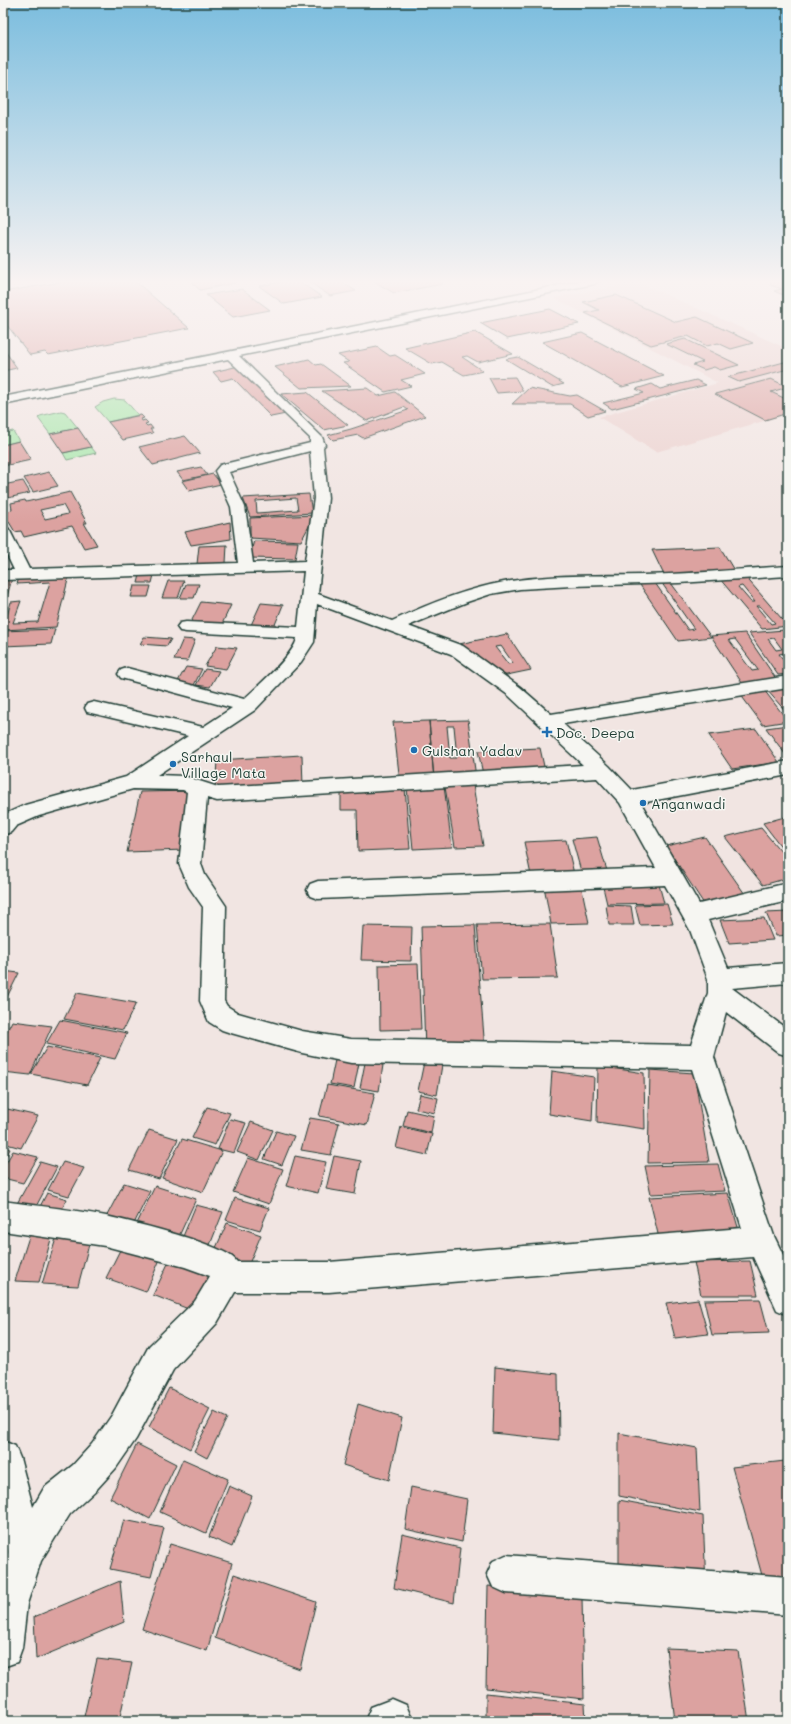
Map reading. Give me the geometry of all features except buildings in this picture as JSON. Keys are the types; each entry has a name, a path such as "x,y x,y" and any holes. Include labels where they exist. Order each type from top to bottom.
{"street":[{"path":"3,401 199,361"},
{"path":"133,782 248,706 295,658 305,642 312,566 321,498 318,445 316,437 309,428 238,361"},
{"path":"246,568 238,507 222,471 226,468 318,445"},
{"path":"3,531 24,575"},
{"path":"3,575 312,566"},
{"path":"394,626 425,611 476,593 503,587 537,583 644,580 788,571"},
{"path":"309,596 458,650 514,691 628,798 694,915 709,946 720,986 701,1057 761,1241 788,1298"},
{"path":"186,627 306,633"},
{"path":"127,674 248,706"},
{"path":"546,721 788,682"},
{"path":"94,708 205,734"},
{"path":"628,798 788,768"},
{"path":"3,827 9,821 32,810 133,782 184,783 198,789 217,794 602,772"},
{"path":"198,789 190,864 192,873 208,893 215,906 212,1001 218,1014 231,1022 302,1042 351,1051 701,1057"},
{"path":"318,890 671,876"},
{"path":"694,915 788,892"},
{"path":"720,986 788,973"},
{"path":"720,986 788,1045"},
{"path":"3,1216 105,1231 185,1252 220,1265 225,1270 227,1277 206,1312 161,1358 124,1427 112,1444 85,1477 57,1500 26,1552 8,1604 3,1648"},
{"path":"227,1277 329,1277 761,1241"},
{"path":"3,1458 26,1552"},
{"path":"506,1574 788,1596"}],"shaded area":[{"path":"676,361 788,361 788,414 656,452 599,417 718,383"}],"green space":[{"path":"114,399 125,400 138,415 108,422 95,407 103,402"},
{"path":"61,411 65,412 78,428 50,434 38,418 40,416"},
{"path":"13,431 19,441 3,445 3,433"},
{"path":"91,447 96,453 67,460 63,453"}],"place":[{"name":"Doc. Deepa","path":"547,732"},
{"name":"Gulshan Yadav","path":"414,750"},
{"name":"Sarhaul Village Mata","path":"173,764"},
{"name":"Anganwadi","path":"643,803"}]}
